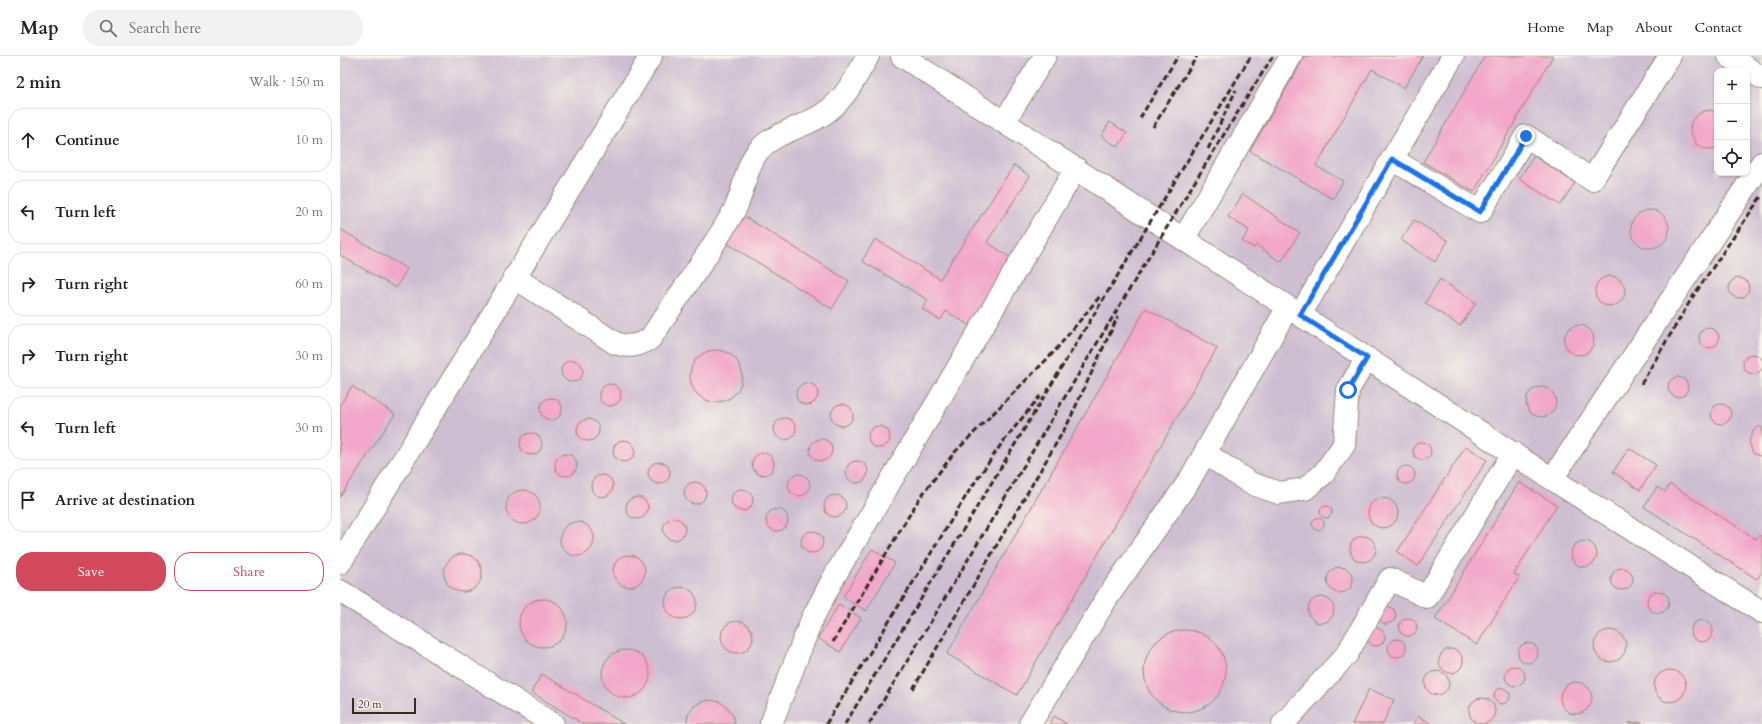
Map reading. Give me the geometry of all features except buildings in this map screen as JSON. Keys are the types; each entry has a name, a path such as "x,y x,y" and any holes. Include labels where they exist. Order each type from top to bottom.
{"lane":[{"path":"340,563 514,277 651,56"},
{"path":"514,277 616,343 627,347 639,345 650,339 727,222 741,197 751,164 758,151 770,141 829,110 847,92 868,56"},
{"path":"902,56 1184,238 1552,479 1762,612"},
{"path":"1004,122 1045,56"},
{"path":"1184,238 1291,56"},
{"path":"1030,724 1107,598 1189,481 1294,311 1392,159 1453,56"},
{"path":"1392,159 1480,212 1526,136 1592,180 1670,56"},
{"path":"1729,56 1762,78"},
{"path":"1552,479 1762,163"},
{"path":"771,724 812,619 834,577 1076,168"},
{"path":"1205,453 1250,483 1278,493 1305,489 1324,474 1344,445 1348,390 1367,358"},
{"path":"1283,724 1347,654 1390,579 1427,597 1513,453"},
{"path":"340,591 553,724"}],"shaded area":[{"path":"340,56 1762,56 1762,724 340,724"}],"railway":[{"path":"1140,118 1178,56"},
{"path":"1153,127 1197,56"},
{"path":"845,724 1251,56"},
{"path":"869,724 1170,222 1273,56"},
{"path":"1208,149 1236,90"},
{"path":"1641,384 1692,298 1762,195"},
{"path":"833,642 919,499 954,453 1054,352 1101,295"},
{"path":"913,689 1068,423 1118,316"},
{"path":"826,724 971,488 1002,443 1040,396"}],"route":[{"path":"1348,390 1367,358 1300,315 1392,159 1480,212 1526,136"}]}
